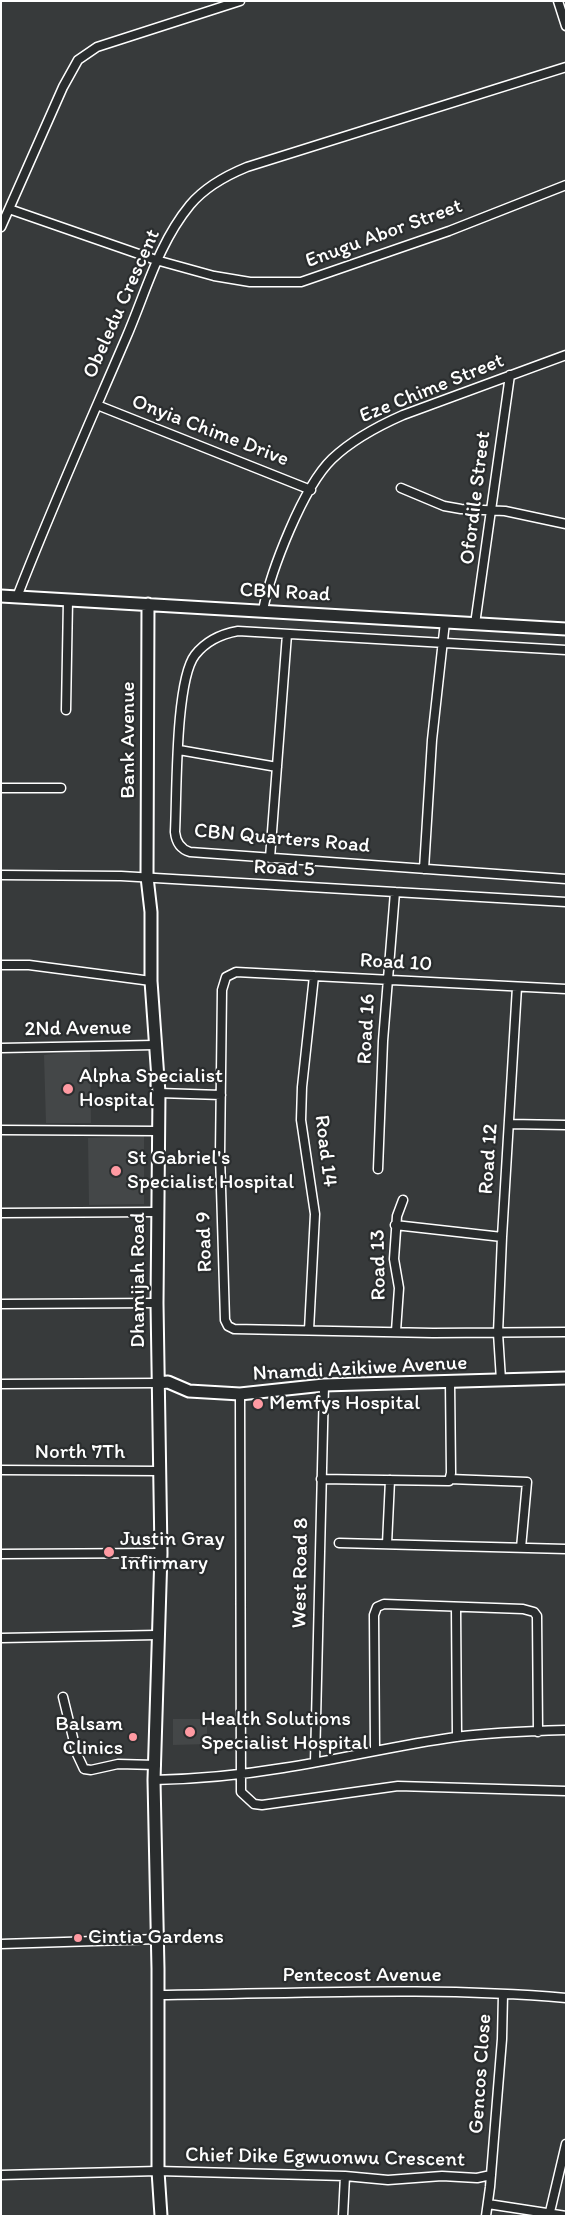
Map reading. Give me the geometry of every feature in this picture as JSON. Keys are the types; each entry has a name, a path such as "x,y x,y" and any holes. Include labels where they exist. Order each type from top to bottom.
{"main road":[{"name":"CBN Road","path":"1,596 566,629"},
{"name":"Bank Avenue","path":"148,604 148,877"},
{"name":"Dhamijah Road","path":"148,877 151,912 151,981 159,1093 157,1303 161,1553 157,1635 156,1765 154,1780 158,1939 158,2171 161,2216"},
{"name":"Nnamdi Azikiwe Avenue","path":"158,1383 168,1382 189,1391 240,1394 324,1385 566,1378"}],"street":[{"path":"1,227 6,210 63,87 74,66 82,56 110,42 240,1"},
{"path":"558,1 566,26"},
{"name":"Obeledu Crescent","path":"17,597 44,526 133,322 156,260 180,218 193,202 206,190 230,175 250,166 566,67"},
{"name":"Enugu Abor Street","path":"6,210 156,260 214,276 241,281 302,282 449,231 566,185"},
{"name":"Eze Chime Street","path":"263,610 266,594 280,553 311,490 332,460 364,435 410,412 566,355"},
{"name":"Ofordile Street","path":"475,624 487,551 490,511 510,376"},
{"name":"Onyia Chime Drive","path":"97,405 311,490"},
{"path":"401,488 444,506 505,511 566,524"},
{"path":"66,710 68,600"},
{"path":"424,869 432,740 445,622"},
{"name":"CBN Quarters Road","path":"566,650 238,631 222,634 206,644 194,656 187,672 179,750 175,832 181,847 190,852 566,879"},
{"path":"270,858 287,634"},
{"path":"179,750 277,766"},
{"path":"1,788 61,788"},
{"name":"Road 5","path":"1,875 148,877 566,902"},
{"name":"Road 16","path":"378,1169 387,980 395,892"},
{"path":"1,965 29,965 151,981"},
{"name":"Road 10","path":"226,977 236,972 566,990"},
{"name":"Road 14","path":"309,1330 315,1214 301,1120 302,1087 314,976"},
{"name":"Road 9","path":"226,977 222,990 220,1095 221,1235 225,1320 228,1326 234,1329 309,1330"},
{"name":"Road 12","path":"501,1380 498,1333 517,987"},
{"name":"2Nd Avenue","path":"1,1048 155,1045"},
{"path":"159,1093 220,1095"},
{"path":"509,1124 566,1125"},
{"path":"1,1130 158,1131"},
{"name":"Road 13","path":"396,1331 400,1288 394,1258 395,1225 403,1200"},
{"path":"1,1213 157,1212"},
{"path":"395,1225 502,1237"},
{"path":"1,1304 157,1303"},
{"path":"309,1330 498,1333 566,1332"},
{"path":"450,1382 450,1479"},
{"path":"1,1384 158,1383"},
{"name":"West Road 8","path":"315,1762 324,1385"},
{"path":"240,1394 241,1792 254,1804 262,1805 398,1786 566,1791"},
{"name":"North 7Th","path":"1,1470 160,1471"},
{"path":"321,1479 447,1481 450,1479 527,1482 521,1548"},
{"path":"387,1544 390,1480"},
{"path":"339,1543 566,1549"},
{"path":"1,1554 161,1553"},
{"path":"375,1750 374,1620 377,1607 384,1604 528,1610 537,1616 538,1732"},
{"path":"456,1607 457,1737"},
{"path":"1,1638 157,1635"},
{"path":"63,1698 77,1754 84,1768 91,1770 118,1764 156,1765"},
{"path":"154,1780 240,1774 457,1737 493,1733 566,1730"},
{"path":"1,1944 158,1939"},
{"name":"Pentecost Avenue","path":"158,1995 364,1992 503,1994 566,1998"},
{"name":"Gencos Close","path":"486,2216 502,2039 503,1994"},
{"path":"549,2215 566,2144"},
{"name":"Chief Dike Egwuonwu Crescent","path":"1,2175 158,2171 345,2176 388,2180 442,2176 477,2178 491,2175"},
{"path":"343,2216 345,2176"},
{"path":"488,2204 549,2215 566,2216"}],"shaded area":[{"name":"Alpha Specialist Hospital","path":"90,1050 91,1123 46,1123 44,1055"},
{"name":"St Gabriel's Specialist Hospital","path":"144,1136 144,1204 89,1205 88,1138"},
{"name":"Health Solutions Specialist Hospital","path":"173,1719 207,1719 207,1744 173,1745"}],"place":[{"name":"Alpha Specialist Hospital","path":"68,1089"},
{"name":"St Gabriel's Specialist Hospital","path":"116,1171"},
{"name":"Memfys Hospital","path":"258,1404"},
{"name":"Justin Gray Infirmary","path":"109,1552"},
{"name":"Health Solutions Specialist Hospital","path":"190,1732"},
{"name":"Balsam Clinics","path":"133,1737"},
{"name":"Cintia Gardens","path":"78,1938"}]}
